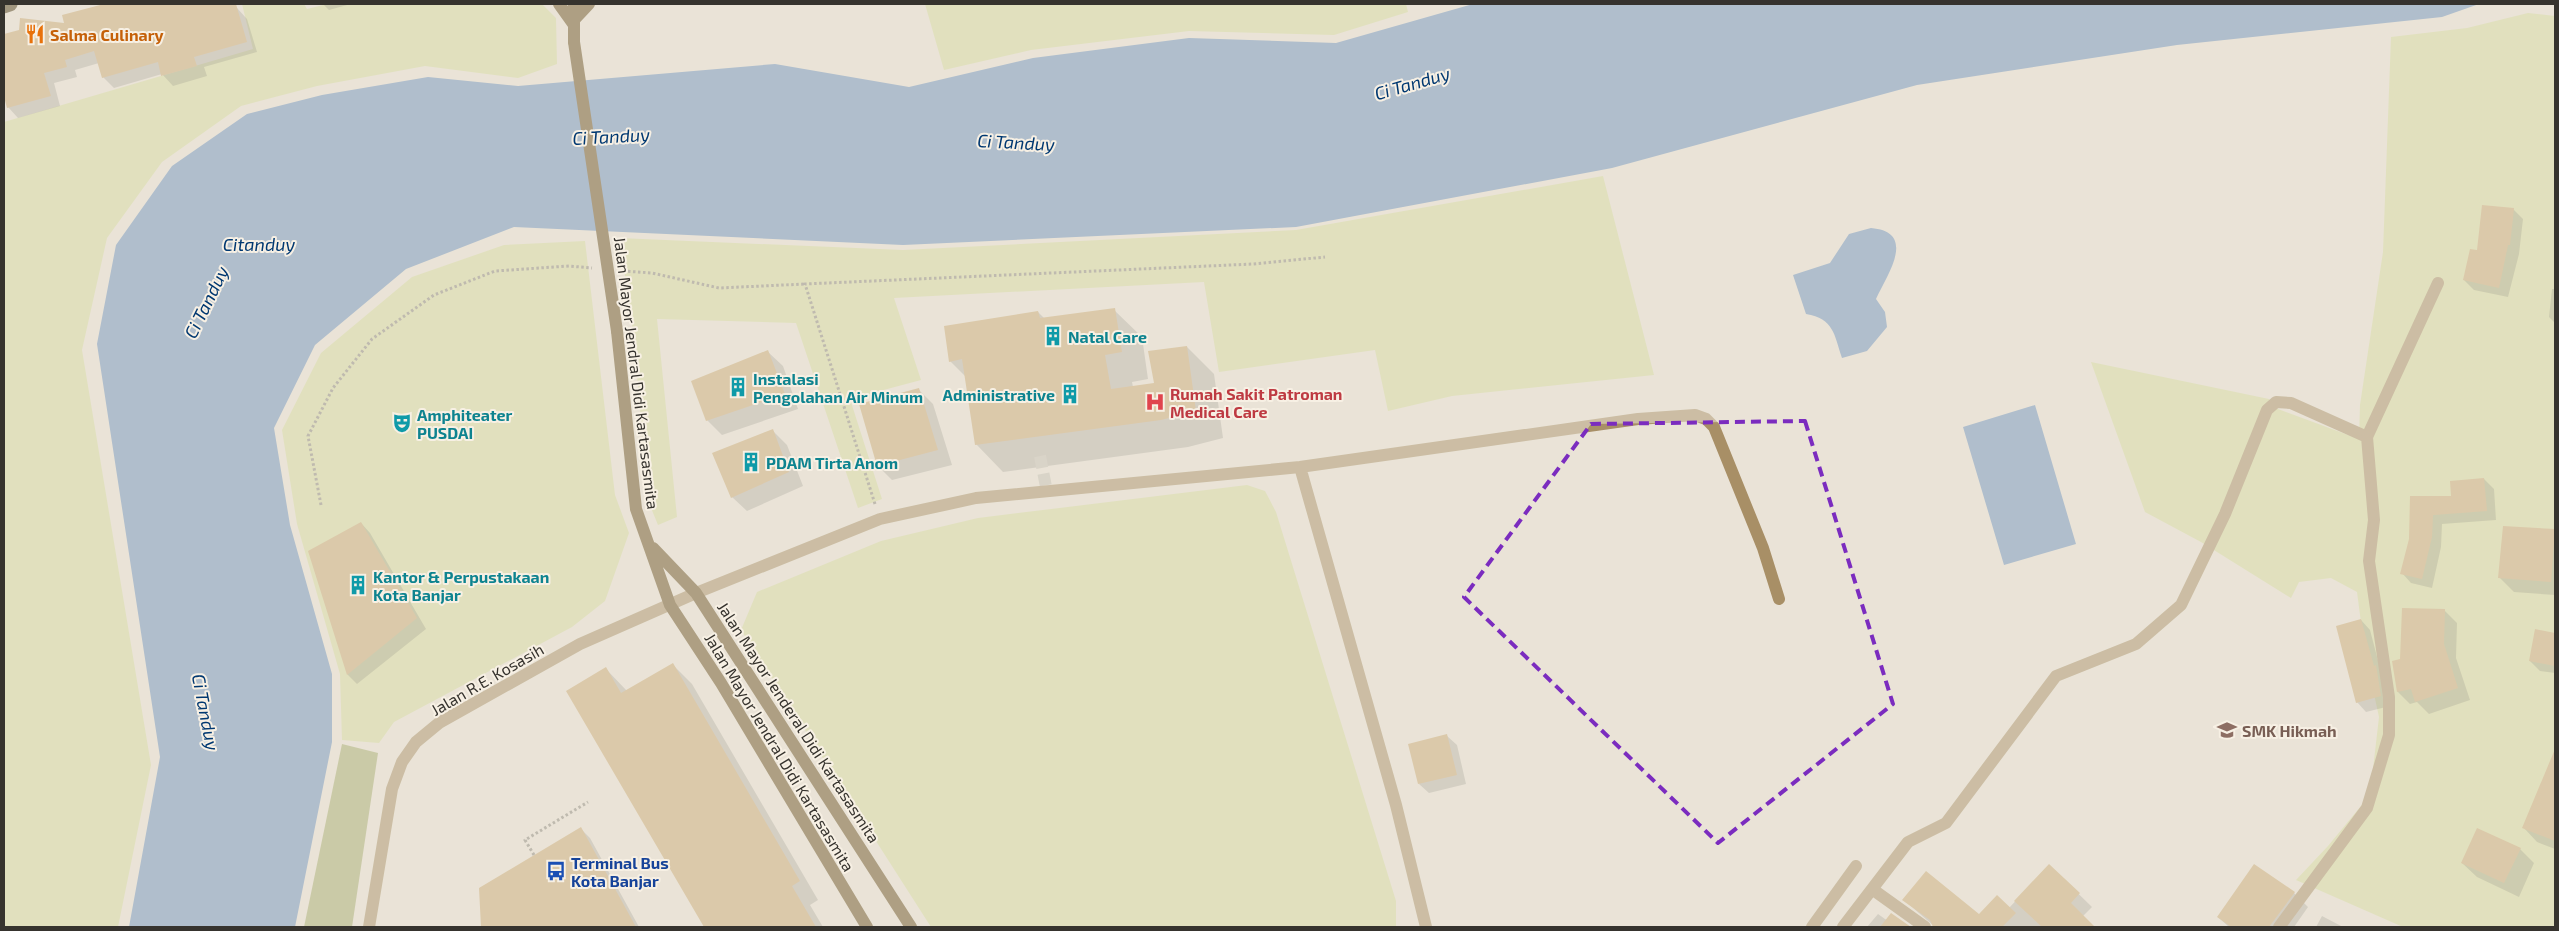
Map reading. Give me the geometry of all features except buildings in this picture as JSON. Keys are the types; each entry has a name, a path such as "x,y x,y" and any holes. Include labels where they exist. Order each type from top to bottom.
{"highway":[{"path":"4,6 10,4"}],"main road":[{"path":"559,4 574,22 589,4"},
{"name":"Jalan Mayor Jendral Didi Kartasasmita","path":"574,4 574,42 617,330 636,509 670,605 720,683 867,927"},
{"name":"Jalan Mayor Jenderal Didi Kartasasmita","path":"648,543 696,593 911,927"}],"street":[{"path":"2279,927 2368,808 2389,735 2389,697 2370,561 2374,520 2368,437 2438,283"},
{"path":"1843,927 1908,842 1946,823 2056,676 2136,644 2181,605 2225,514 2267,410 2276,402 2291,403 2368,437"},
{"name":"Jalan R.E. Kosasih","path":"369,927 392,790 402,762 416,742 439,723 512,680 580,644 696,593 880,519 976,498 1300,467 1638,419 1694,415 1706,419 1714,427 1764,548 1779,599"},
{"path":"1300,467 1396,806 1426,927"},
{"path":"1812,927 1856,866"},
{"path":"1872,889 1925,927"}],"path":[{"path":"615,270 652,274 719,288 1253,264 1325,257"},
{"path":"321,504 308,436 333,388 372,339 434,295 496,271 570,266 597,268"},
{"path":"805,284 880,519"},
{"path":"534,855 525,840 588,802"}],"highlighted area":[{"path":"1805,421 1893,704 1718,843 1464,597 1591,424"}],"green space":[{"path":"242,4 304,4 307,9 327,4 542,4 556,18 557,64 518,78 425,66 317,86 241,106 162,162 107,238 82,350 151,765 118,927 4,927 4,122 253,49"},
{"path":"925,4 1406,4 1408,12 1334,35 1189,31 1031,50 944,70"},
{"path":"2528,13 2555,16 2555,927 2403,927 2296,880 2328,846 2370,795 2379,717 2365,653 2357,592 2331,578 2299,582 2291,598 2201,542 2145,512 2091,362 2269,399 2278,409 2359,439 2360,405 2383,252 2391,37 2467,28"},
{"path":"1603,176 1654,375 1452,396 1388,411 1375,350 1219,372 1204,282 894,298 921,380 850,399 882,499 858,508 796,323 657,319 677,517 658,525 649,503 631,313 619,238 903,250 1296,230"},
{"path":"585,241 615,495 629,533 605,601 572,627 394,722 379,743 342,740 340,674 297,524 282,430 321,353 412,277 504,245"},
{"path":"1247,485 1265,491 1276,512 1396,901 1396,927 931,927 741,630 757,592 881,541 978,518"},
{"path":"342,744 378,753 352,927 304,927"}],"water":[{"name":"Citanduy","path":"1473,4 2479,4 2442,17 2177,45 1917,85 1612,168 1296,227 903,245 514,227 406,269 315,345 274,428 290,525 332,674 332,742 295,927 129,927 160,757 97,344 116,245 172,166 247,114 322,95 428,77 518,86 775,64 909,87 1033,58 1189,38 1336,43"},
{"path":"1871,228 1885,231 1893,237 1896,246 1892,267 1876,299 1885,312 1887,327 1867,351 1842,358 1832,329 1828,324 1815,316 1806,314 1793,275 1830,263 1849,234"},
{"path":"2035,405 2076,544 2004,565 1963,427"}],"tunnel":[{"path":"1040,456 1047,492"}],"place":[{"name":"Salma Culinary","path":"35,34"},
{"name":"Natal Care","path":"1053,336"},
{"name":"Instalasi Pengolahan Air Minum","path":"738,387"},
{"name":"Administrative","path":"1070,394"},
{"name":"Rumah Sakit Patroman Medical Care","path":"1155,402"},
{"name":"Amphiteater PUSDAI","path":"402,423"},
{"name":"PDAM Tirta Anom","path":"751,462"},
{"name":"Kantor & Perpustakaan Kota Banjar","path":"358,585"},
{"name":"SMK Hikmah","path":"2227,730"},
{"name":"Terminal Bus Kota Banjar","path":"556,871"}],"water label":[{"name":"Ci Tanduy","path":"1412,83"},
{"name":"Ci Tanduy","path":"611,136"},
{"name":"Ci Tanduy","path":"1016,142"},
{"name":"Ci Tanduy","path":"206,302"},
{"name":"Ci Tanduy","path":"206,712"}]}
